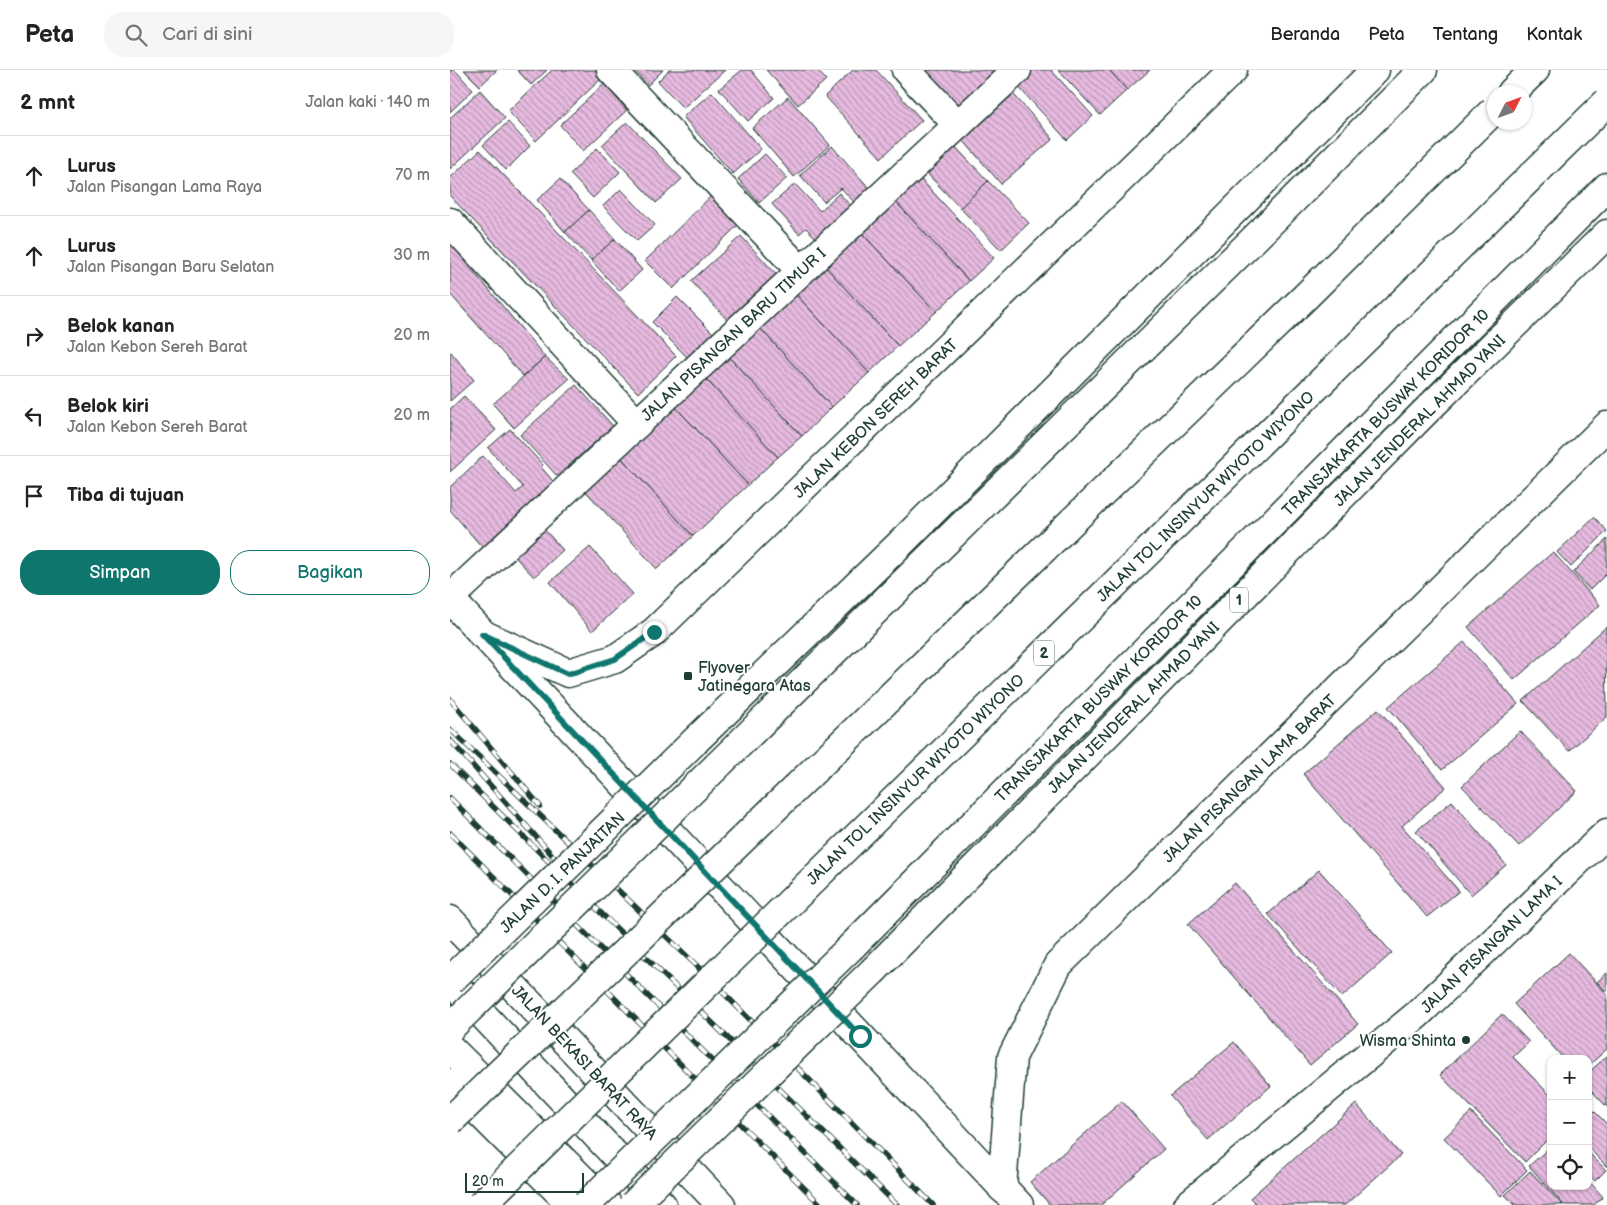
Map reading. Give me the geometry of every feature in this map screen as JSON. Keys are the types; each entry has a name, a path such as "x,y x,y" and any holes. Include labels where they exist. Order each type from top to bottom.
{"main road":[{"path":"611,70 801,271"},
{"path":"906,70 958,125"},
{"name":"JALAN PISANGAN BARU TIMUR I","path":"450,599 1017,70"},
{"name":"JALAN KEBON SEREH BARAT","path":"482,634 568,674 615,659 654,632 1233,70"},
{"name":"JALAN D. I. PANJAITAN","path":"450,981 695,741 899,545 1375,70"},
{"path":"450,1028 1256,237 1423,70"},
{"path":"1519,85 1535,70"},
{"name":"JALAN TOL INSINYUR WIYOTO WIYONO","path":"481,1205 1607,102"},
{"path":"450,1121 1303,299 1487,117"},
{"name":"TRANSJAKARTA BUSWAY KORIDOR 10","path":"586,1205 852,946 1607,187"},
{"path":"450,222 637,424"},
{"name":"JALAN JENDERAL AHMAD YANI","path":"633,1205 874,970 1417,420 1607,234"},
{"name":"JALAN PISANGAN LAMA BARAT","path":"1011,1196 1012,1057 1058,965 1607,426"},
{"path":"450,599 1011,1196"},
{"name":"JALAN PISANGAN LAMA I","path":"1188,1205 1418,1014 1607,833"},
{"name":"JALAN BEKASI BARAT RAYA","path":"450,920 721,1205"},
{"path":"450,981 662,1205"},
{"path":"450,1048 608,1205"},
{"path":"450,1083 572,1205"}],"building":[{"path":"450,70 455,70 473,90 450,112"},
{"path":"464,70 497,70 480,86"},
{"path":"517,70 547,70 531,85"},
{"path":"552,70 600,70 605,75 536,141 508,111"},
{"path":"634,70 663,70 648,85"},
{"path":"669,70 725,70 683,108 658,81"},
{"path":"742,70 751,70 774,98 748,121 719,89"},
{"path":"766,70 817,70 826,80 798,105"},
{"path":"853,70 876,70 922,120 881,158 825,96"},
{"path":"928,70 1002,70 960,110 924,74"},
{"path":"1026,70 1051,70 1093,116 1067,140 1013,81"},
{"path":"1058,70 1109,70 1127,90 1100,115"},
{"path":"1109,70 1150,70 1127,90"},
{"path":"604,84 627,110 583,151 560,125"},
{"path":"1007,87 1053,139 1001,184 956,132"},
{"path":"480,90 505,118 450,169 450,118"},
{"path":"712,92 761,149 733,174 683,117"},
{"path":"788,97 830,145 794,177 752,128"},
{"path":"508,122 530,146 506,170 483,145"},
{"path":"627,122 682,179 656,203 602,145"},
{"path":"947,138 988,181 960,208 919,165"},
{"path":"832,146 871,190 856,204 841,188 824,202 800,175"},
{"path":"597,148 620,172 593,198 570,174"},
{"path":"480,150 676,356 638,393 450,196 450,178"},
{"path":"765,154 787,178 759,203 738,179"},
{"path":"917,175 994,258 969,281 892,198"},
{"path":"560,179 589,210 565,232 537,200"},
{"path":"988,181 1029,223 1001,250 960,208"},
{"path":"795,184 820,211 839,193 857,213 823,245 806,228 799,234 772,204"},
{"path":"621,189 655,225 637,241 603,206"},
{"path":"713,194 741,222 673,289 645,261"},
{"path":"892,198 969,281 936,312 858,229"},
{"path":"589,210 615,239 591,260 565,232"},
{"path":"858,229 936,312 898,346 822,263"},
{"path":"741,236 779,277 730,323 691,281"},
{"path":"615,239 642,270 619,291 591,260"},
{"path":"450,243 545,357 523,376 450,294"},
{"path":"822,263 898,346 869,373 792,290"},
{"path":"792,290 869,373 832,407 756,324"},
{"path":"677,297 718,338 693,363 652,322"},
{"path":"756,324 832,407 802,436 724,352"},
{"path":"724,352 802,436 778,457 701,374"},
{"path":"450,353 474,380 450,401"},
{"path":"545,357 569,379 514,428 493,404"},
{"path":"701,374 778,457 748,485 671,402"},
{"path":"576,385 613,426 557,476 520,435"},
{"path":"464,396 496,430 450,472 450,409"},
{"path":"671,402 748,485 693,536 616,452"},
{"path":"510,429 543,465 541,467 558,487 487,553 450,510 450,487 483,456 516,493 523,487 488,448"},
{"path":"616,452 693,536 657,569 580,485"},
{"path":"1594,517 1607,531 1571,567 1557,552"},
{"path":"543,528 563,550 534,577 514,556"},
{"path":"1607,539 1607,573 1590,590 1573,572"},
{"path":"590,547 633,594 592,631 550,582"},
{"path":"1553,552 1600,605 1514,680 1468,627"},
{"path":"1606,627 1607,717 1569,751 1523,701"},
{"path":"1464,642 1518,704 1442,770 1388,707"},
{"path":"1378,709 1446,787 1402,826 1459,891 1427,917 1303,774"},
{"path":"1520,731 1577,791 1519,846 1462,786"},
{"path":"1452,801 1506,865 1471,895 1416,831"},
{"path":"1319,870 1392,953 1342,997 1268,914"},
{"path":"1235,883 1358,1024 1310,1065 1188,924"},
{"path":"1569,953 1607,994 1607,1049 1592,1062 1592,1055 1560,1055 1514,1004"},
{"path":"1607,973 1607,992 1597,982"},
{"path":"1502,1014 1529,1042 1513,1057 1547,1092 1547,1140 1525,1162 1440,1075"},
{"path":"1234,1042 1271,1086 1208,1140 1170,1096"},
{"path":"1607,1056 1607,1107 1592,1091 1592,1069"},
{"path":"1122,1101 1164,1149 1101,1205 1050,1205 1030,1182"},
{"path":"1356,1104 1401,1155 1345,1205 1257,1205 1250,1198"},
{"path":"1592,1109 1607,1124 1607,1167 1592,1151"},
{"path":"1471,1112 1527,1170 1501,1196 1444,1138"},
{"path":"1547,1150 1547,1186 1529,1166"},
{"path":"1592,1156 1606,1170 1595,1181 1592,1178"},
{"path":"1530,1171 1563,1205 1515,1205 1505,1195"},
{"path":"1592,1185 1603,1197 1594,1205 1564,1205 1551,1190 1592,1190"}],"railway":[{"path":"450,699 540,806"},
{"path":"450,729 694,963 933,1205"},
{"path":"450,740 562,866"},
{"path":"450,764 897,1205"},
{"path":"450,798 857,1205"},
{"path":"450,833 821,1205"}],"place":[{"name":"Flyover Jatinegara Atas","path":"688,676"},
{"name":"Wisma Shinta","path":"1466,1040"}],"route":[{"path":"654,632 615,659 568,674 482,634 860,1036"}]}
